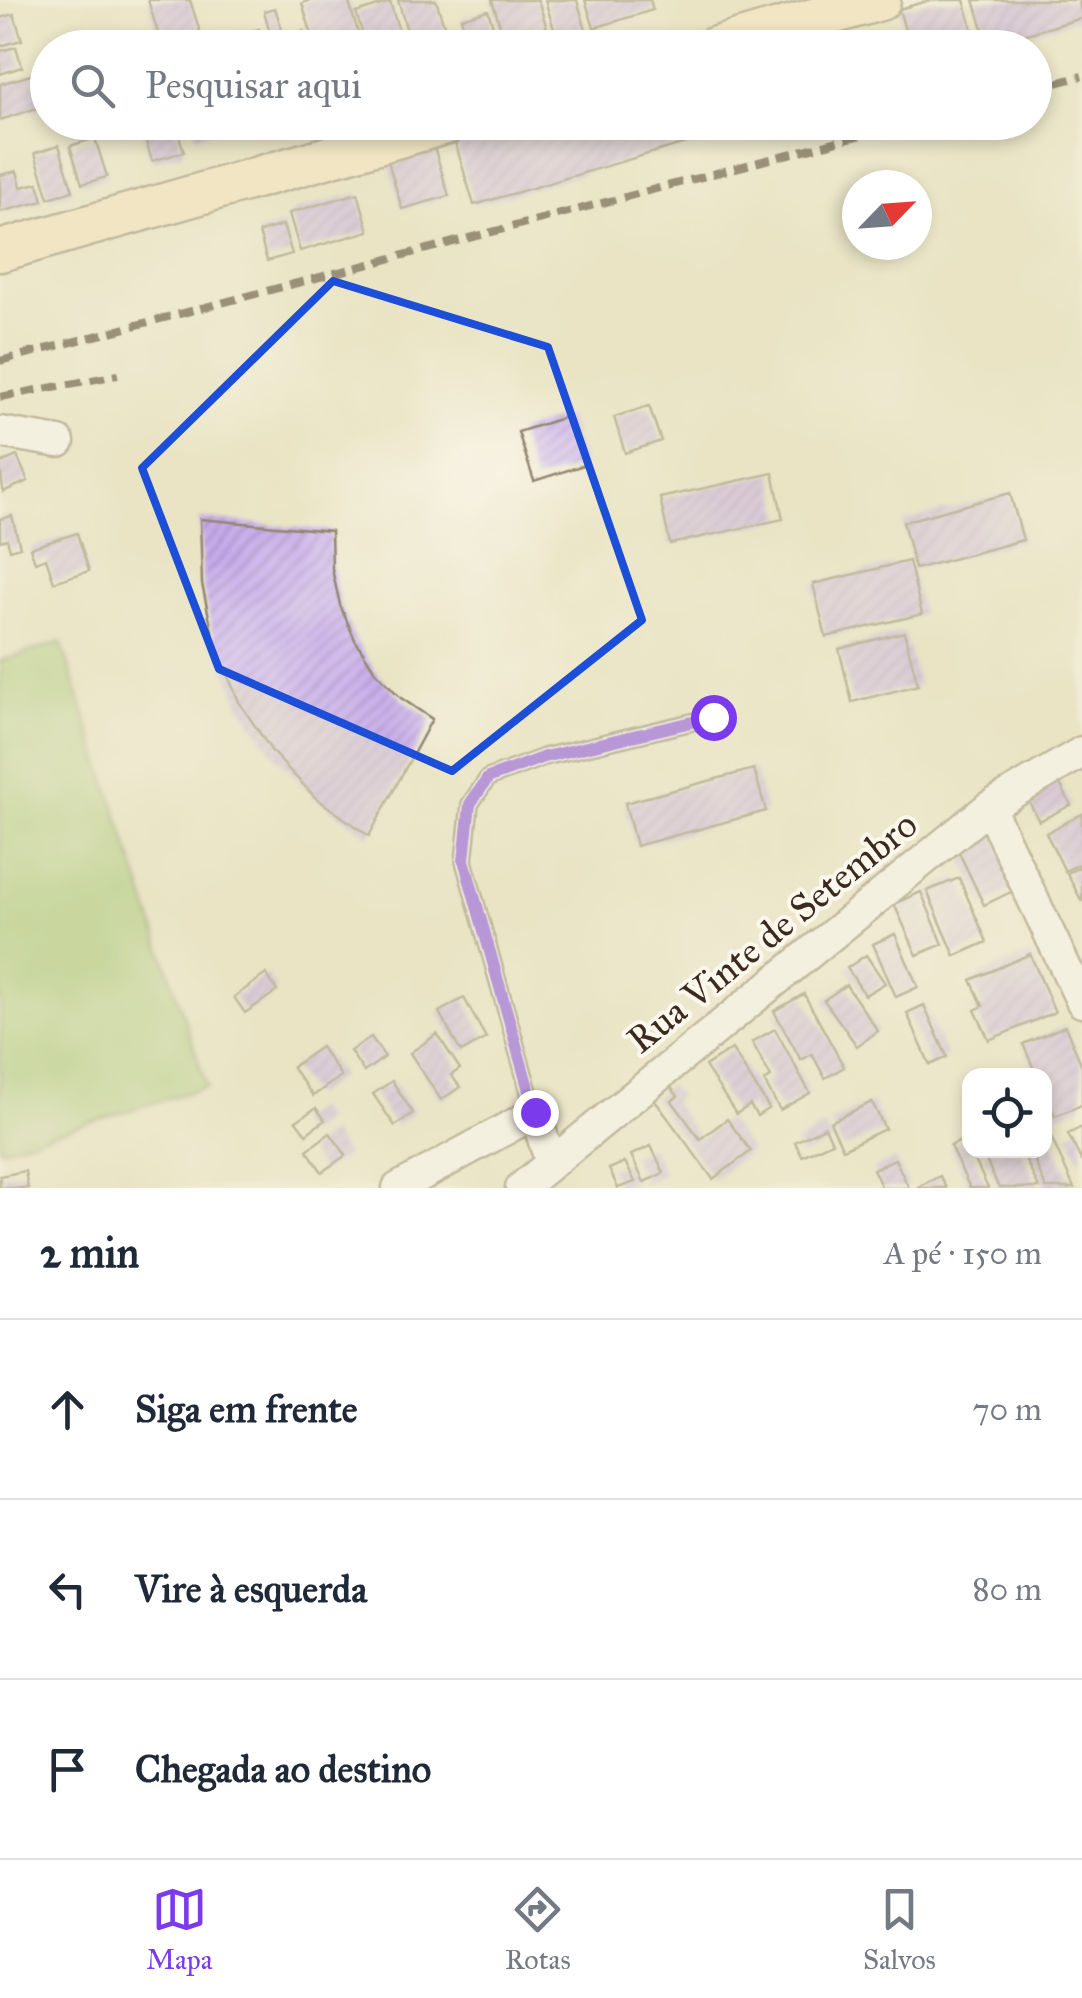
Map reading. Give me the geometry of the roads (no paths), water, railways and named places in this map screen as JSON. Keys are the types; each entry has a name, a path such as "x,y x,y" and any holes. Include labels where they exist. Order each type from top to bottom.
{"main road":[{"path":"776,30 880,0"},
{"path":"0,251 387,140"}],"street":[{"path":"0,432 59,442"},
{"name":"Rua Vinte de Setembro","path":"526,1187 989,807 1082,752"},
{"path":"989,807 1082,1002"},
{"path":"398,1188 535,1112 551,1163"}],"lane":[{"path":"535,1112 464,860 470,804 488,778 544,757 713,717"}],"railway":[{"path":"1052,84 1082,76"},
{"path":"0,361 842,140"},
{"path":"0,397 118,375"}]}
